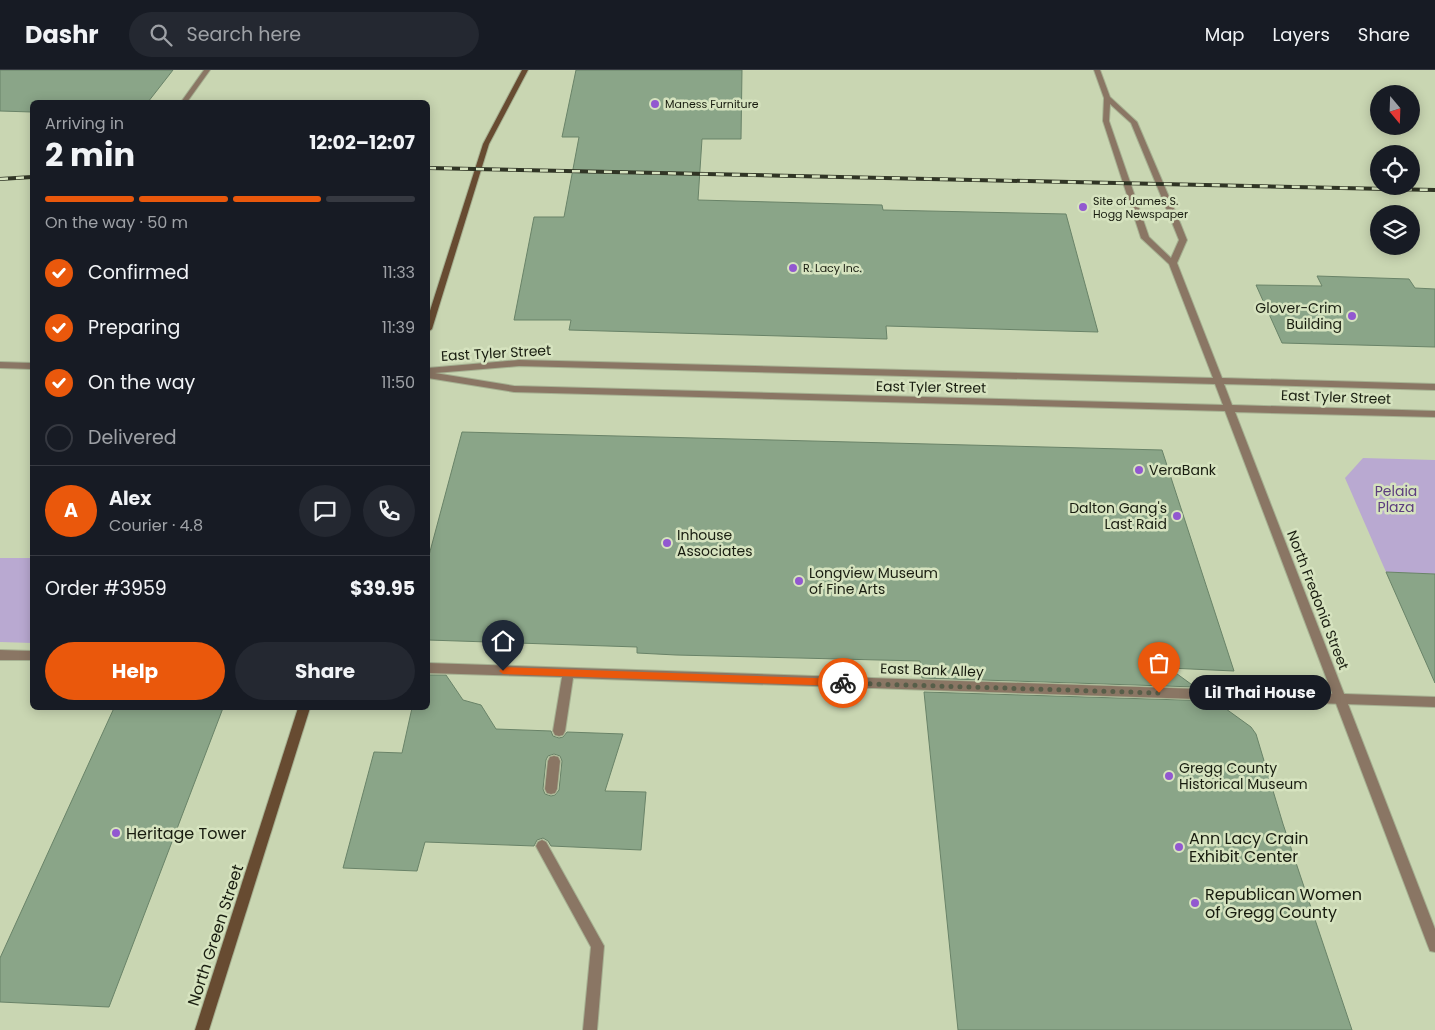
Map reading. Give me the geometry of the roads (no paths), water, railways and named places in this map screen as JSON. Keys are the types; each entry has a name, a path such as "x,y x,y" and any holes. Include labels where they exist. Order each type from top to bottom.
{"street":[{"path":"185,100 207,70"},
{"path":"430,323 491,132 525,70"},
{"path":"1097,70 1107,98 1134,122 1183,240 1173,263"},
{"name":"North Fredonia Street","path":"1107,98 1106,120 1145,238 1173,263 1342,699 1435,946"},
{"name":"East Tyler Street","path":"430,373 519,363 1435,387"},
{"path":"0,365 30,366"},
{"name":"East Tyler Street","path":"430,373 477,384 514,389 1435,414"},
{"path":"0,655 30,656"},
{"name":"East Bank Alley","path":"430,668 1435,702"},
{"path":"559,731 568,673"},
{"name":"North Green Street","path":"202,1030 303,710"},
{"path":"551,789 554,760"},
{"path":"542,846 598,946 590,1030"}],"railway":[{"path":"430,168 1435,190"},
{"path":"0,179 30,177"}],"place":[{"name":"Maness Furniture","path":"655,104"},
{"name":"Site of James S. Hogg Newspaper","path":"1083,207"},
{"name":"R. Lacy Inc.","path":"793,268"},
{"name":"Glover-Crim Building","path":"1352,316"},
{"name":"VeraBank","path":"1139,470"},
{"name":"Dalton Gang's Last Raid","path":"1177,516"},
{"name":"Inhouse Associates","path":"667,543"},
{"name":"Longview Museum of Fine Arts","path":"799,581"},
{"name":"Lil Thai House","path":"1159,693"},
{"name":"Gregg County Historical Museum","path":"1169,776"},
{"name":"Heritage Tower","path":"116,833"},
{"name":"Ann Lacy Crain Exhibit Center","path":"1179,847"},
{"name":"Republican Women of Gregg County","path":"1195,903"}],"park label":[{"name":"Pelaia Plaza","path":"1396,500"}]}
